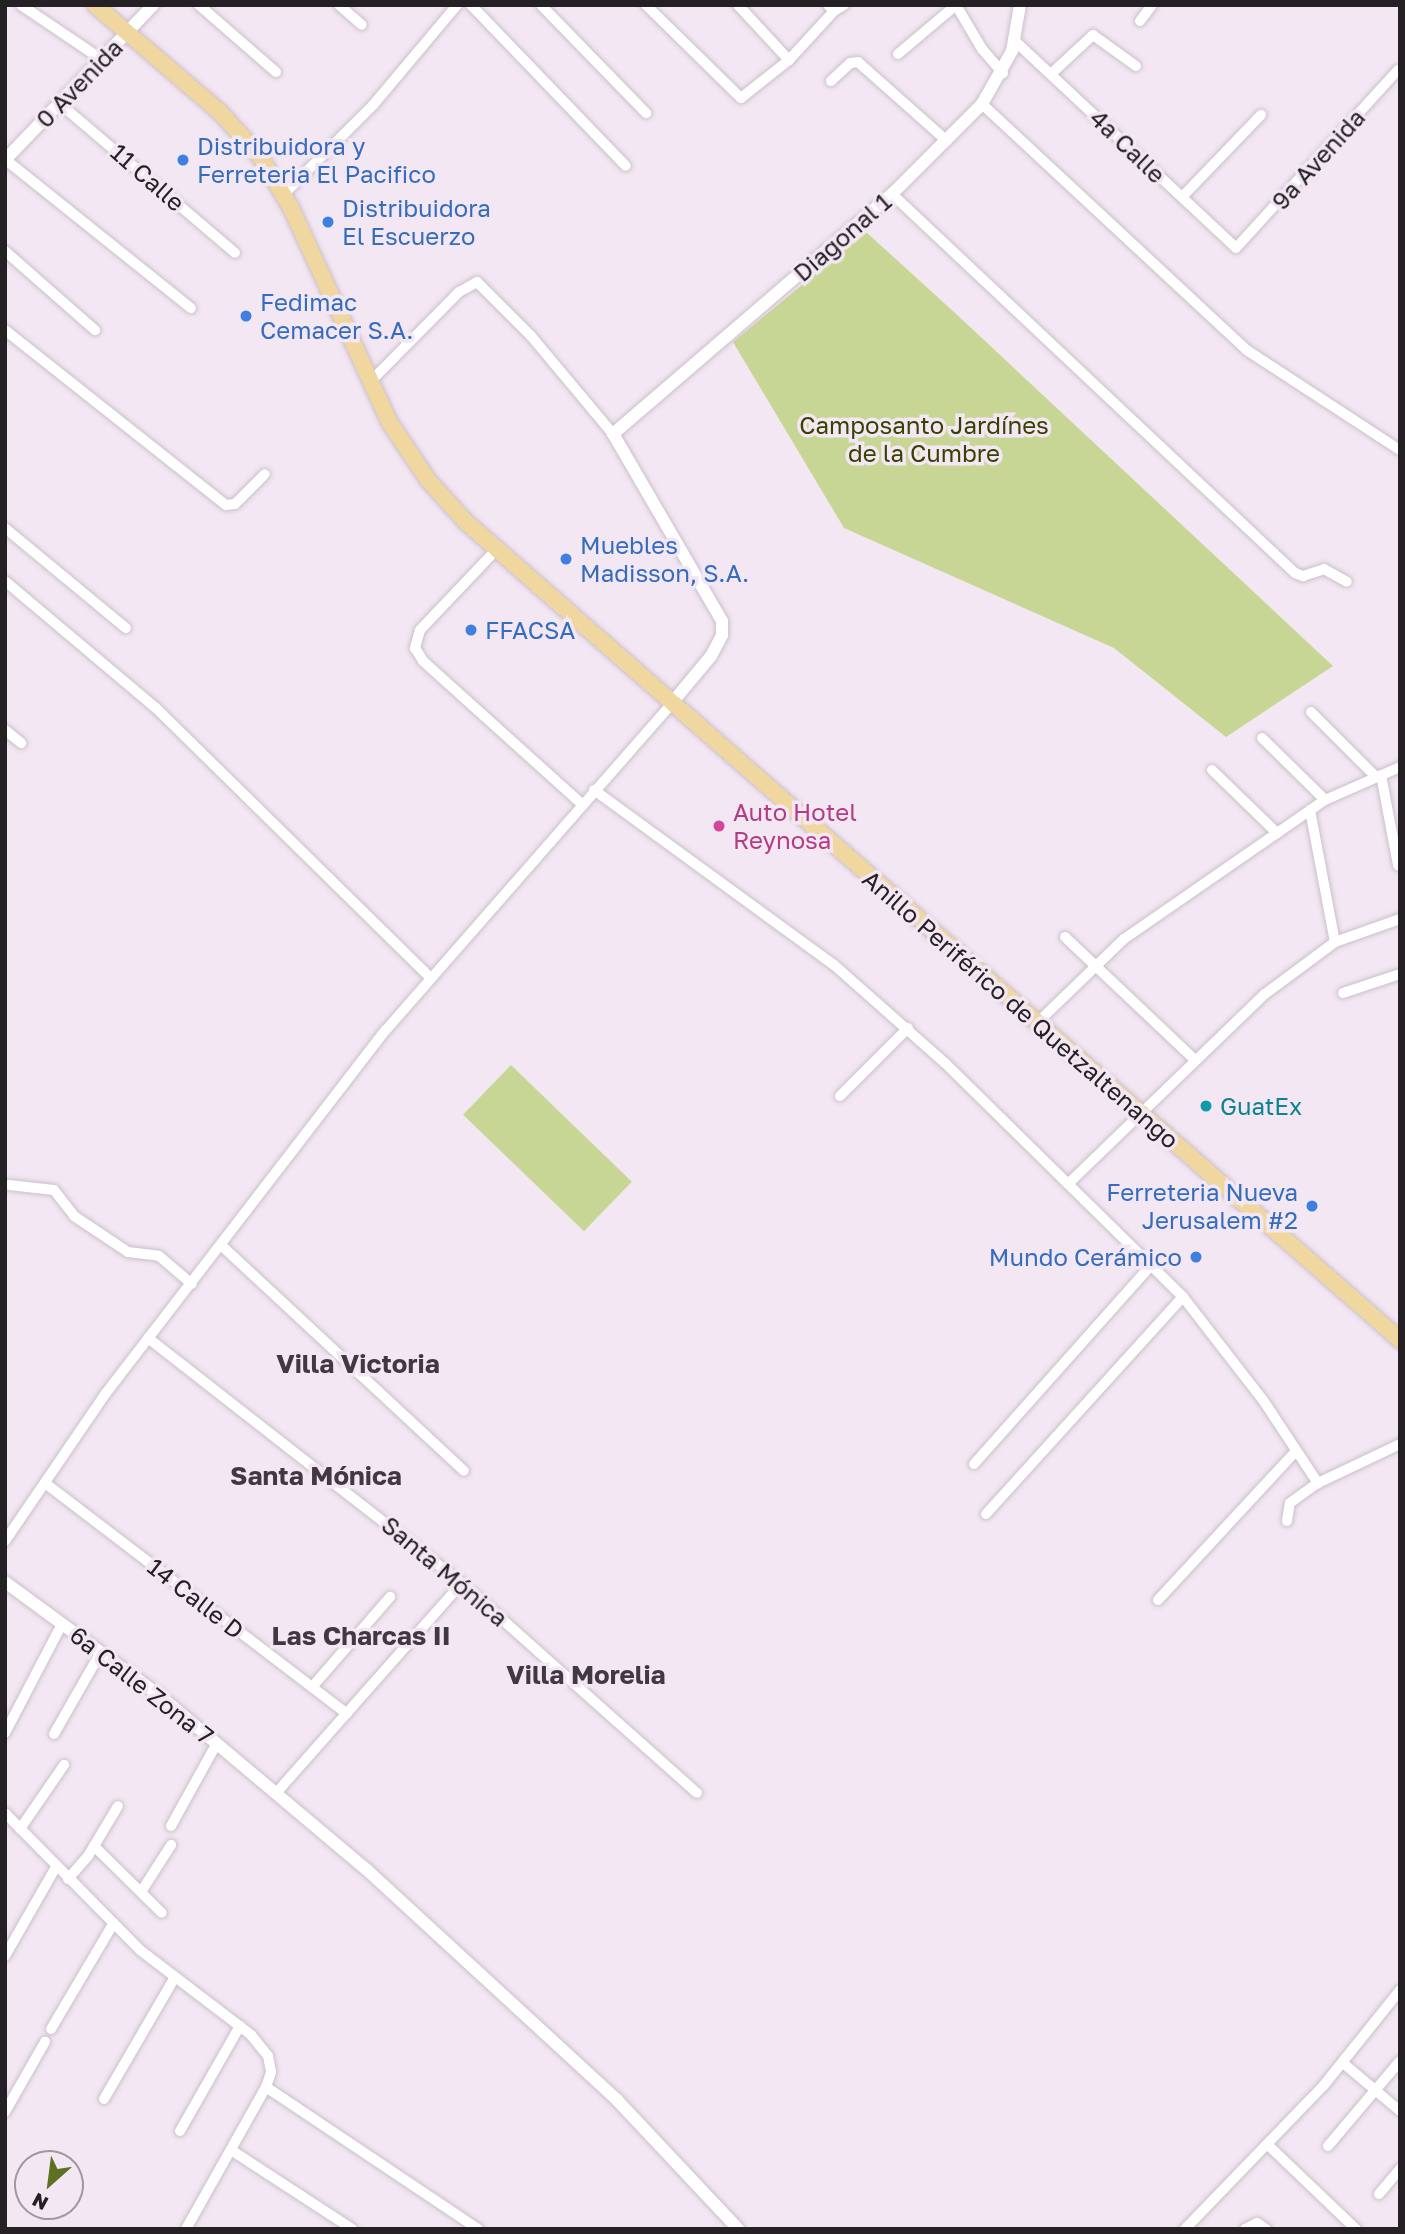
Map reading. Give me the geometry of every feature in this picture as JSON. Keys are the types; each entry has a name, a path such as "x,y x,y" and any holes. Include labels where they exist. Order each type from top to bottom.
{"highway":[{"name":"Anillo Periférico de Quetzaltenango","path":"96,5 232,124 284,194 369,382 398,438 428,480 496,550 1400,1340"}],"street":[{"path":"21,5 101,59"},
{"name":"0 Avenida","path":"7,155 153,5"},
{"path":"199,5 276,72"},
{"path":"339,5 362,25"},
{"path":"284,194 368,111 457,5"},
{"path":"471,5 626,166"},
{"path":"541,5 646,113"},
{"path":"646,5 738,97 749,95 789,60 831,8 844,5"},
{"path":"738,5 789,60"},
{"path":"898,54 956,5 982,49 1003,73"},
{"name":"Diagonal 1","path":"614,434 892,194 947,141 982,104 1003,73 1016,42 1020,5"},
{"path":"1140,20 1152,5"},
{"path":"1052,73 1093,35 1136,66"},
{"name":"4a Calle","path":"1016,42 1239,248"},
{"path":"831,81 850,63 858,62 947,141"},
{"name":"9a Avenida","path":"1239,248 1398,70"},
{"name":"11 Calle","path":"59,103 235,253"},
{"path":"982,104 1248,351 1400,450"},
{"path":"1182,198 1261,115"},
{"path":"7,155 191,309"},
{"path":"892,194 1295,573 1303,576 1324,569 1347,582"},
{"path":"5,251 95,330"},
{"path":"5,1541 148,1338 430,978 671,704 720,641 721,613 614,434 531,335 477,282 459,292 369,382"},
{"path":"5,330 226,505 235,504 265,474"},
{"path":"5,528 125,628"},
{"path":"496,550 420,630 415,648 423,661 582,804"},
{"path":"5,581 156,708 430,978"},
{"path":"1311,712 1379,776 1398,865"},
{"path":"5,730 22,743"},
{"path":"1262,738 1325,800"},
{"path":"1037,1023 1095,964 1277,833 1325,800 1400,767"},
{"path":"1212,770 1277,833"},
{"path":"594,790 834,964 908,1028 1183,1297 1264,1400 1318,1483"},
{"path":"1310,810 1335,942"},
{"path":"1068,1184 1138,1112 1265,994 1335,942 1400,919"},
{"path":"1065,937 1195,1059"},
{"path":"1343,993 1400,974"},
{"path":"840,1096 908,1028"},
{"path":"9,1185 54,1190 84,1223 128,1252 159,1256 192,1284"},
{"path":"222,1246 464,1471"},
{"path":"974,1464 1152,1264"},
{"path":"986,1514 1183,1297"},
{"name":"Santa Mónica","path":"148,1338 462,1583 697,1793"},
{"path":"1287,1521 1290,1503 1318,1483 1400,1444"},
{"path":"1158,1600 1296,1451"},
{"name":"14 Calle D","path":"45,1483 347,1714"},
{"name":"6a Calle Zona 7","path":"5,1582 101,1652 277,1792 574,2059 738,2229"},
{"path":"277,1792 462,1583"},
{"path":"313,1686 390,1597"},
{"path":"5,1733 62,1624"},
{"path":"54,1734 101,1652"},
{"path":"171,1826 217,1743"},
{"path":"20,1829 64,1765"},
{"path":"68,1879 94,1846 118,1806"},
{"path":"5,1813 113,1924 175,1977 240,2026 268,2056 271,2072 267,2087 186,2229"},
{"path":"141,1892 171,1845"},
{"path":"94,1846 162,1913"},
{"path":"5,1955 56,1867"},
{"path":"51,2029 113,1924"},
{"path":"104,2099 175,1977"},
{"path":"1185,2229 1268,2145 1343,2063 1400,1990"},
{"path":"180,2131 240,2026"},
{"path":"5,2112 45,2042"},
{"path":"1328,2146 1400,2062"},
{"path":"1343,2063 1400,2111"},
{"path":"267,2087 478,2229"},
{"path":"1268,2145 1356,2229"},
{"path":"231,2150 352,2229"},
{"path":"1379,2194 1400,2169"},
{"path":"1245,2229 1256,2223 1266,2229"}],"green space":[{"name":"Camposanto Jardínes de la Cumbre","path":"866,232 1333,666 1226,737 1114,648 844,528 733,342"},
{"path":"511,1065 632,1182 584,1231 463,1115"}],"place":[{"name":"Distribuidora y Ferreteria El Pacifico","path":"183,160"},
{"name":"Distribuidora El Escuerzo","path":"328,222"},
{"name":"Fedimac Cemacer S.A.","path":"246,316"},
{"name":"Muebles Madisson, S.A.","path":"566,559"},
{"name":"FFACSA","path":"471,630"},
{"name":"Auto Hotel Reynosa","path":"719,826"},
{"name":"GuatEx","path":"1206,1106"},
{"name":"Ferreteria Nueva Jerusalem #2","path":"1312,1206"},
{"name":"Mundo Cerámico","path":"1196,1257"}],"district":[{"name":"Villa Victoria","path":"358,1364"},
{"name":"Santa Mónica","path":"316,1476"},
{"name":"Las Charcas II","path":"361,1636"},
{"name":"Villa Morelia","path":"586,1675"}]}
